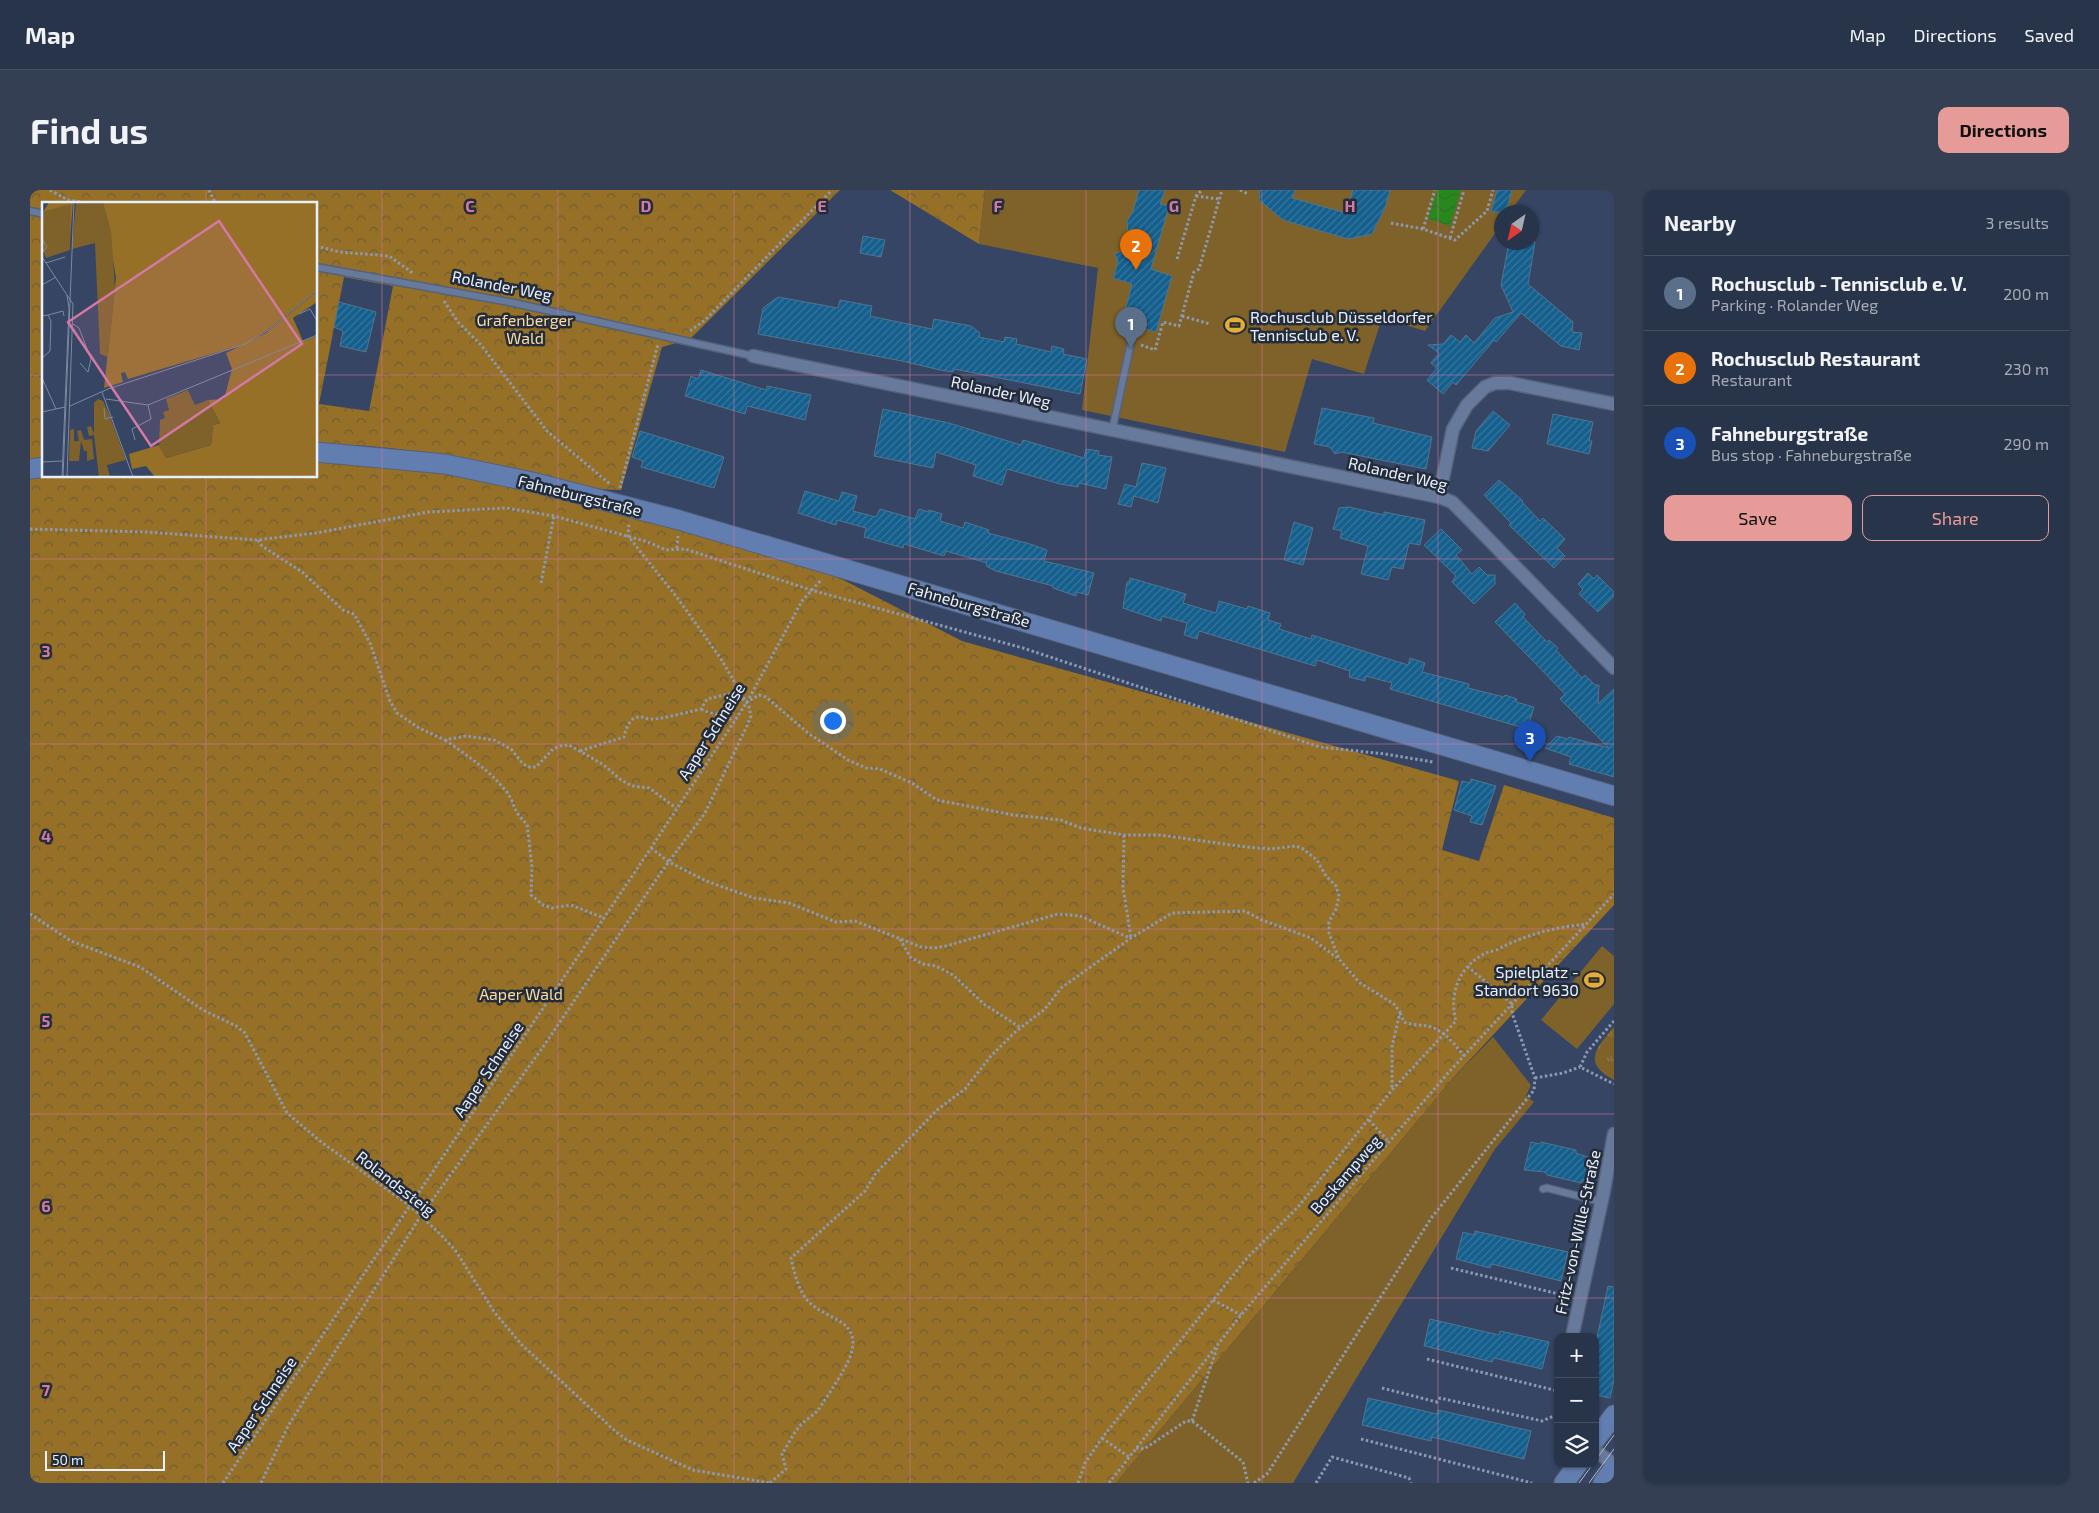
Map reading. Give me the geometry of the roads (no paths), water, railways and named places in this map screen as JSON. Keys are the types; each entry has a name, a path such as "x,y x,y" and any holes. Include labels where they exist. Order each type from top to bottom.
{"street":[{"name":"Rolander Weg","path":"753,356 1439,497 1452,502 1614,668"},
{"path":"1439,497 1453,429 1467,405 1485,387 1495,383 1510,383 1614,404"},
{"name":"Fahneburgstraße","path":"318,452 445,464 496,474 679,520 1614,796"},
{"name":"Fritz-von-Wille-Straße","path":"1573,1333 1602,1202 1614,1134"},
{"path":"1599,1435 1614,1415"},
{"path":"1599,1454 1614,1466 1603,1483"},
{"path":"1564,1483 1575,1468"}],"lane":[{"name":"Rolander Weg","path":"318,267 514,303 753,356"},
{"path":"1112,431 1131,342"},
{"path":"1543,1189 1602,1202"}],"water":[{"path":"1437,190 1461,190 1450,226 1428,219"}],"tram line":[{"path":"1599,1456 1614,1435"},
{"path":"1589,1483 1614,1449"},
{"path":"1579,1483 1590,1468"}],"place":[{"name":"Rochusclub Restaurant","path":"1136,270"},
{"name":"Rochusclub Düsseldorfer Tennisclub e. V.","path":"1235,325"},
{"name":"Rochusclub - Tennisclub e. V.","path":"1131,348"},
{"name":"Fahneburgstraße","path":"1530,762"},
{"name":"Spielplatz - Standort 9630","path":"1594,980"}],"park label":[{"name":"Grafenberger Wald","path":"525,328"},
{"name":"Aaper Wald","path":"521,993"}]}
